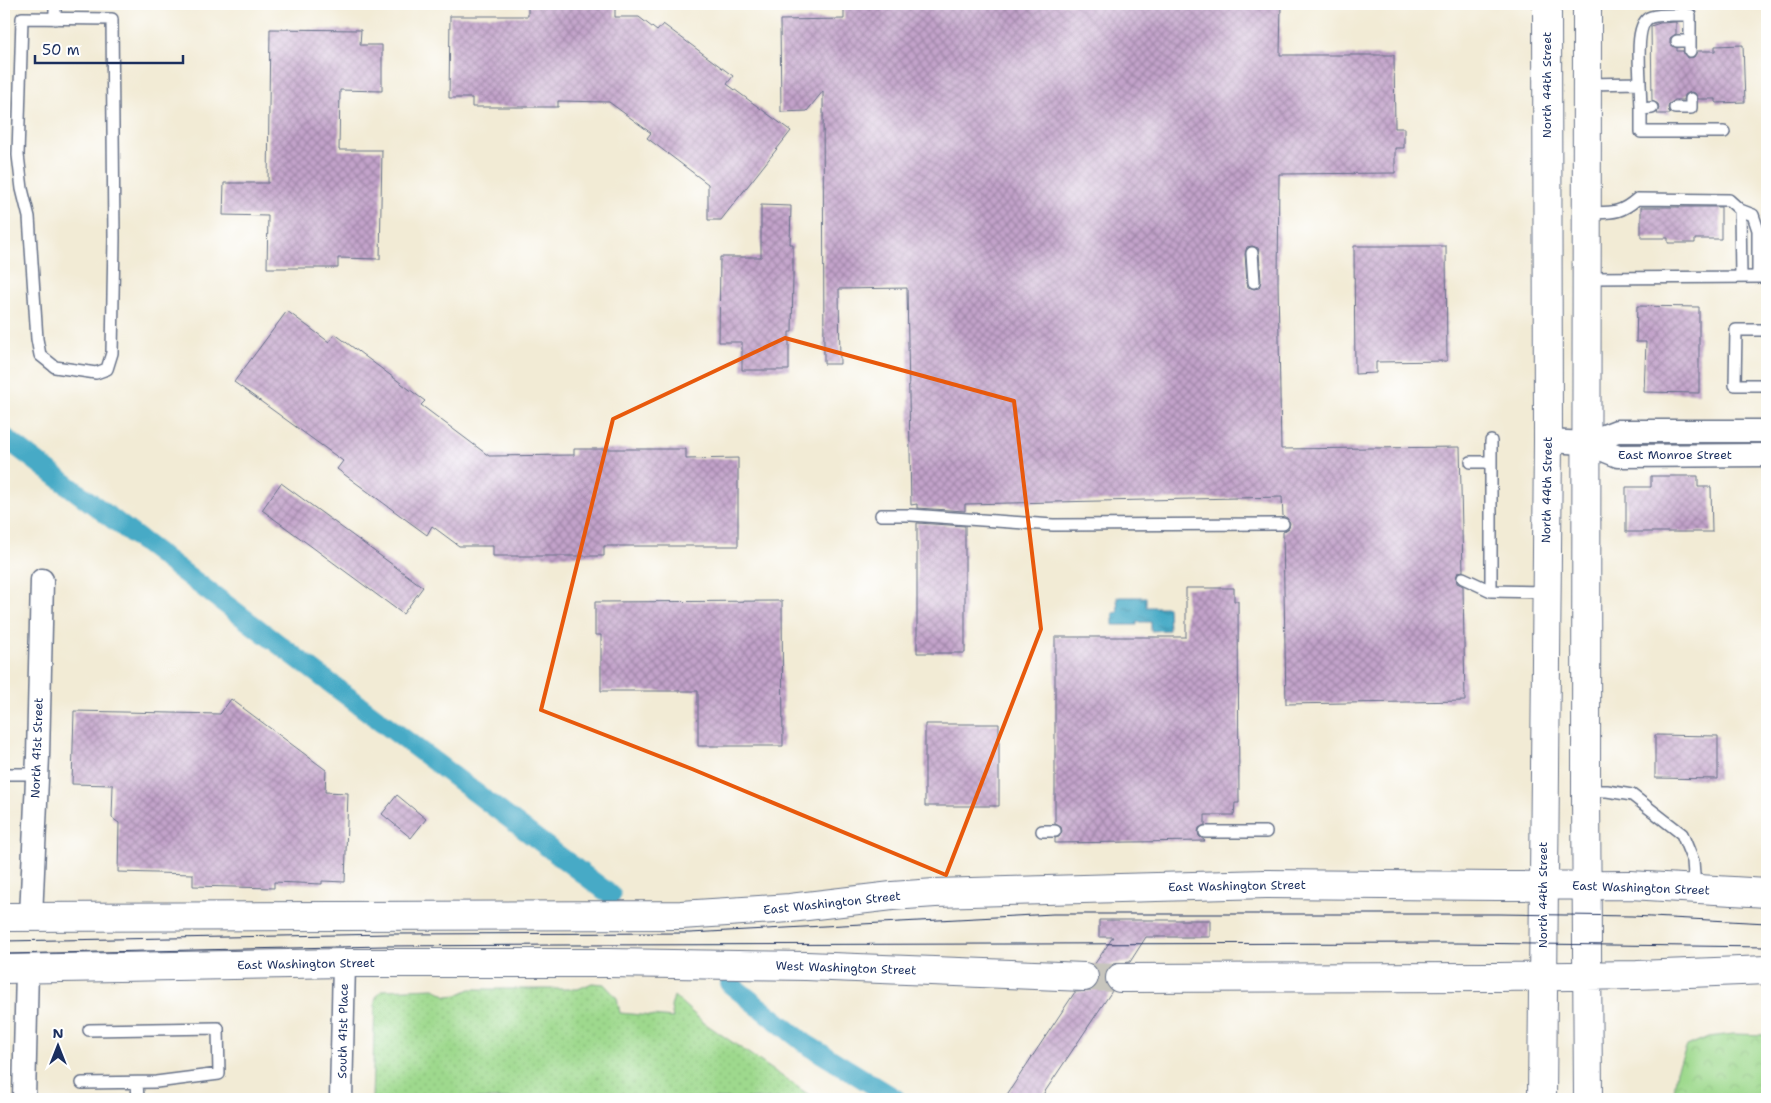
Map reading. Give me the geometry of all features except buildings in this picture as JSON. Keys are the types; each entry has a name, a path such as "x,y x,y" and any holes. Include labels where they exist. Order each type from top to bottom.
{"main road":[{"name":"North 44th Street","path":"1542,1099 1548,441 1547,4"},
{"path":"1587,4 1586,791 1588,1099"},
{"name":"East Washington Street","path":"31,917 707,914 790,908 892,896 944,893 1266,884 1630,885 1767,893"},
{"path":"4,917 31,917"},
{"name":"East Washington Street","path":"16,969 344,963 608,963"},
{"name":"West Washington Street","path":"608,963 779,965 1084,977"},
{"path":"1120,978 1637,975 1767,970"}],"street":[{"name":"East Monroe Street","path":"1586,443 1618,431 1767,431"},
{"name":"East Monroe Street","path":"1548,441 1586,443 1618,456 1767,455"},
{"name":"North 41st Street","path":"31,917 38,756 42,580"},
{"name":"South 41st Place","path":"341,1099 344,963"},
{"path":"16,969 24,1099"}],"lane":[{"path":"54,4 54,19"},
{"path":"1676,41 1690,46 1690,15 1683,9 1650,17 1645,21 1640,33 1646,42 1644,87 1646,108 1641,132 1724,132"},
{"path":"22,18 54,19 112,19 114,238 112,353 107,369 96,374 55,367 40,355 37,339 29,217 22,188 18,155 22,18"},
{"path":"1587,84 1644,87"},
{"path":"1675,108 1691,108 1691,100"},
{"path":"1586,278 1763,277 1758,230 1753,215 1740,210 1729,200 1637,199 1626,209 1616,212 1587,213"},
{"path":"1740,210 1741,277"},
{"path":"1252,254 1254,282"},
{"path":"1767,330 1736,330 1735,385 1767,385"},
{"path":"1491,441 1491,591"},
{"path":"1471,462 1491,462"},
{"path":"881,515 911,515 1053,526 1283,524"},
{"path":"1463,578 1491,591 1546,592"},
{"path":"4,774 36,774"},
{"path":"1586,791 1606,791 1632,795 1682,834 1693,861 1694,888"},
{"path":"1042,831 1055,831"},
{"path":"1205,832 1266,832"},
{"path":"82,1083 156,1082 219,1074 218,1028 89,1030"},
{"path":"137,1083 138,1099"}],"highlighted area":[{"path":"785,338 1014,401 1041,629 946,875 692,769 541,710 613,419"}],"green space":[{"path":"592,983 604,984 617,998 620,1013 673,1018 671,1007 674,996 703,1022 815,1099 372,1099 375,1002 376,997 382,990 434,988 447,996 457,995 470,989 578,989"},
{"path":"1734,1034 1767,1035 1767,1099 1673,1099 1677,1070 1687,1046 1708,1037"}],"water":[{"path":"1117,597 1146,597 1146,607 1168,607 1169,630 1151,631 1151,622 1137,622 1137,625 1113,625 1113,613 1118,612"}],"waterway":[{"path":"4,437 611,895"},
{"path":"730,984 806,1044 896,1099"}],"tunnel":[{"path":"1084,977 1120,978"}],"tram line":[{"path":"4,941 391,934 690,933 1053,914 1499,914 1632,916 1767,923"},
{"path":"4,954 386,946 565,945 1457,943 1767,947"}]}
